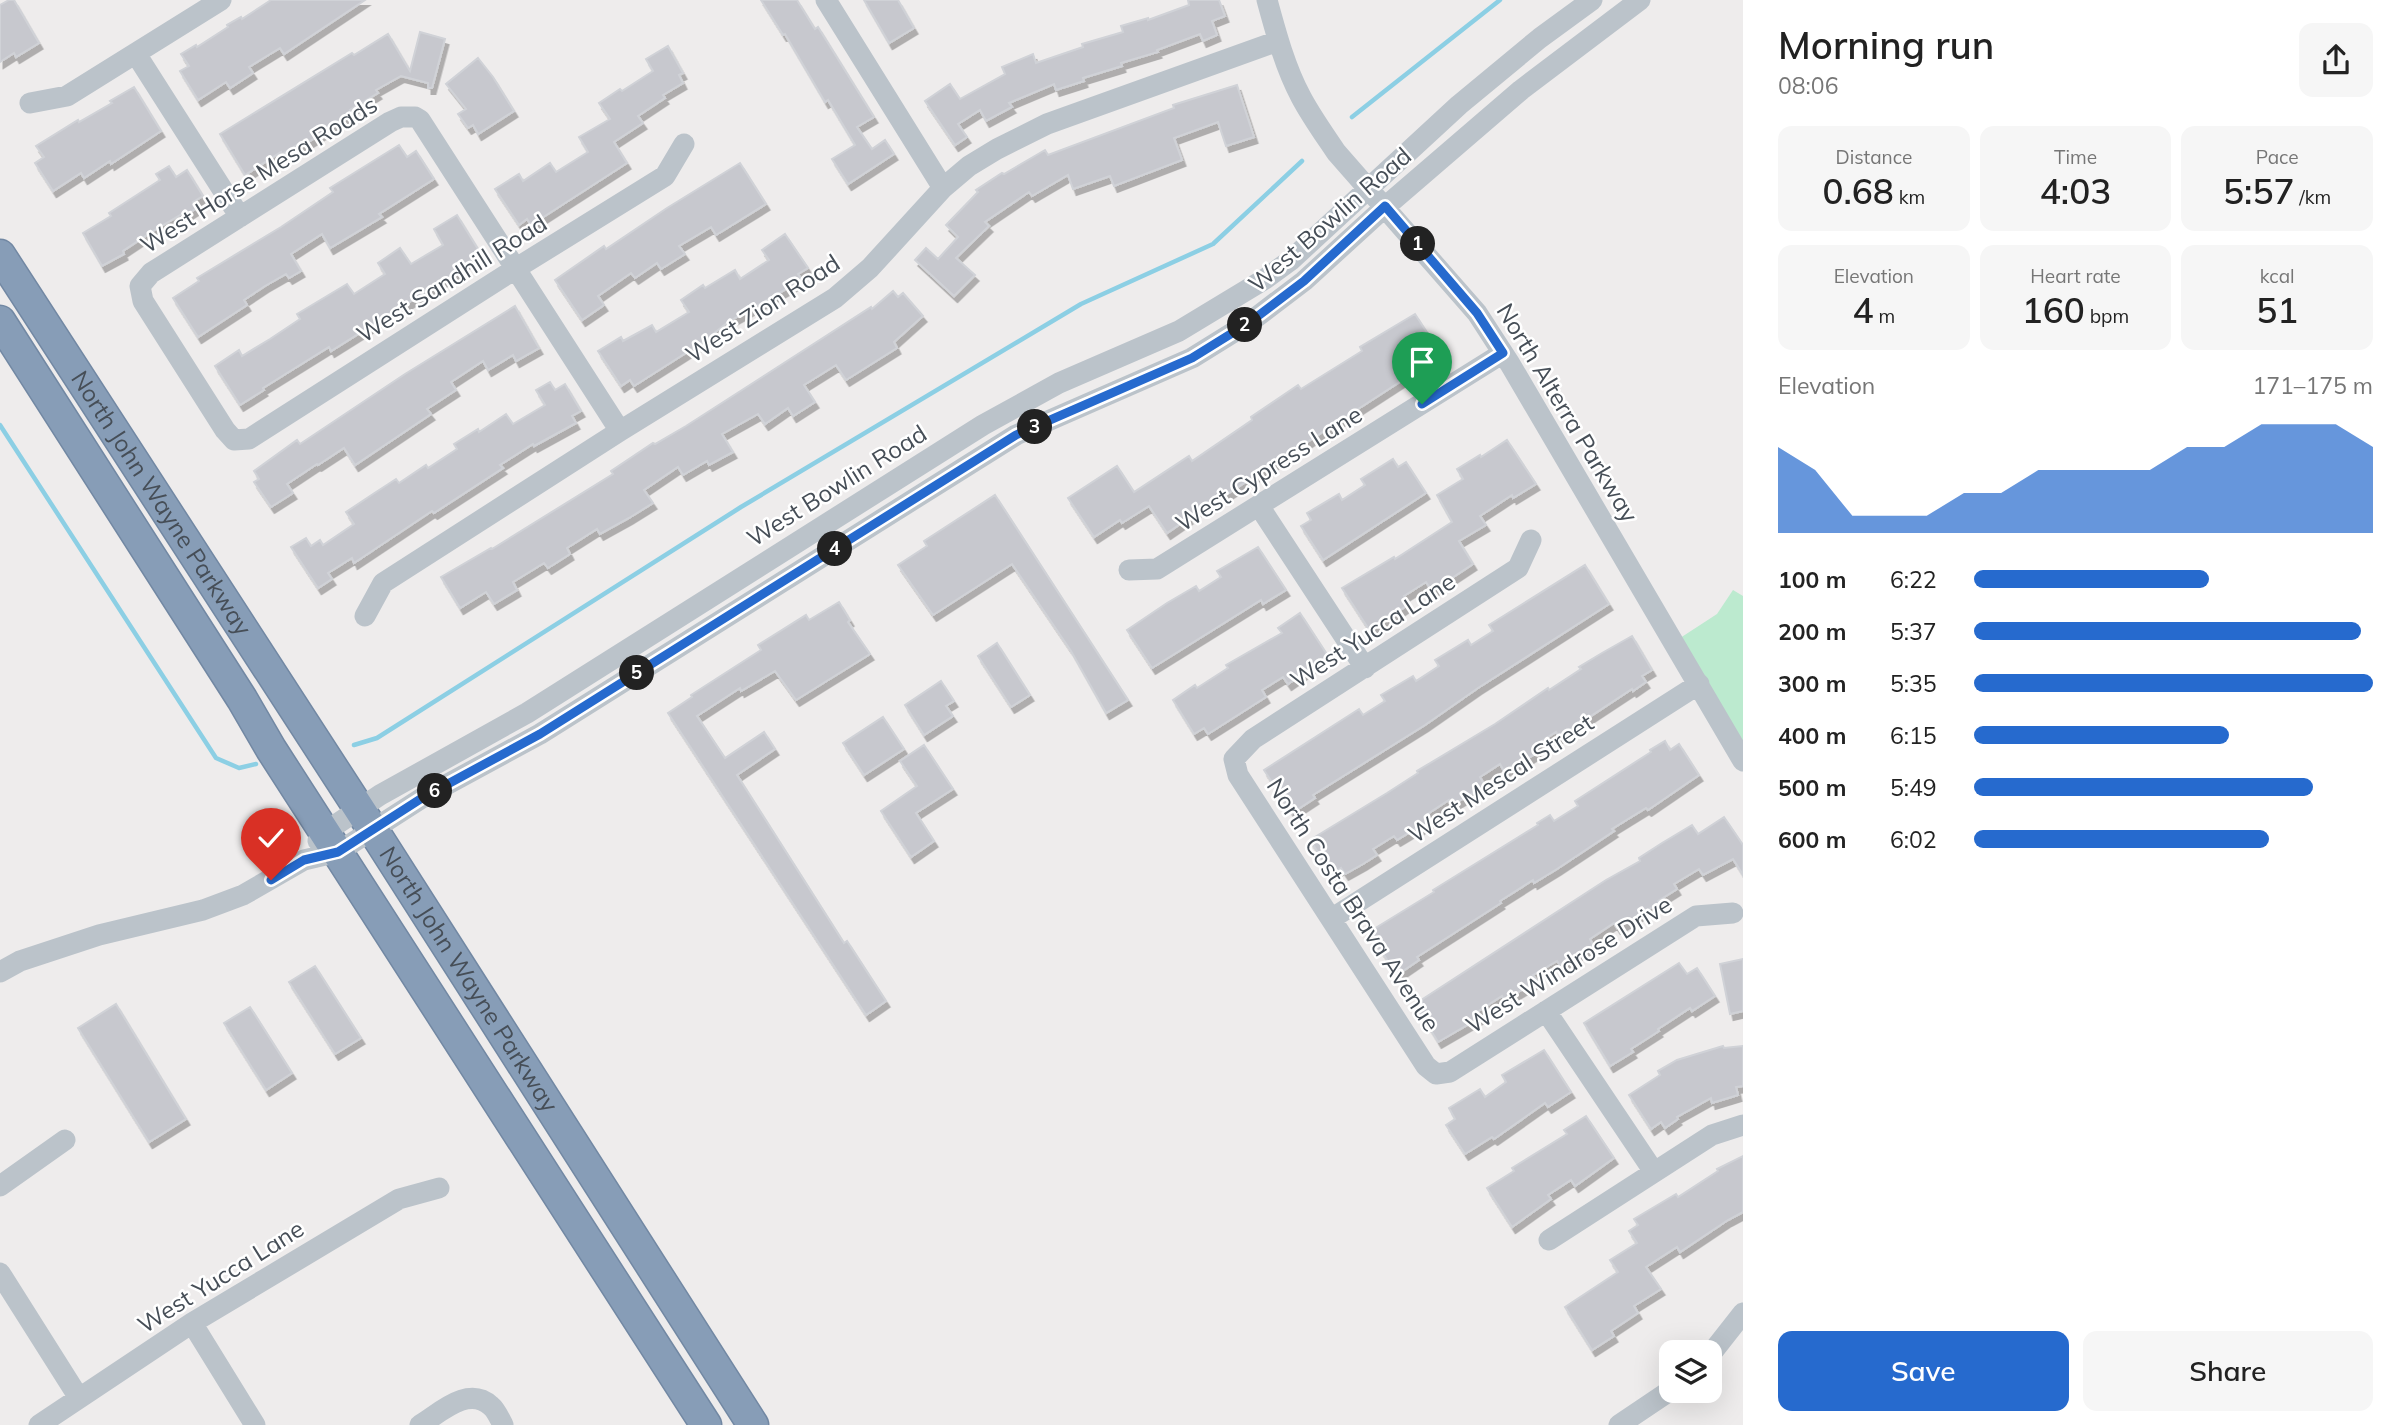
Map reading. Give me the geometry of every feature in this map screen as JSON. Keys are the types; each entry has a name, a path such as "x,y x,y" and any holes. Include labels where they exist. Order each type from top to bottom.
{"highway":[{"name":"North John Wayne Parkway","path":"0,255 753,1425"},
{"name":"North John Wayne Parkway","path":"0,321 706,1425"}],"street":[{"path":"30,103 67,96 222,0"},
{"path":"826,0 943,188"},
{"name":"North Alterra Parkway","path":"1267,0 1278,41 1301,97 1318,125 1336,152 1477,313 1743,761"},
{"name":"West Bowlin Road","path":"366,820 410,777 527,713 983,425 1059,383 1179,331 1246,291 1291,260 1459,106 1540,37 1592,0"},
{"name":"West Bowlin Road","path":"0,972 20,961 99,935 203,910 243,895 366,820 422,798 551,727 1016,435 1192,358 1250,322 1304,281 1385,206 1521,90 1640,0"},
{"name":"West Zion Road","path":"365,616 383,583 620,431 835,298 870,268 943,188 970,166 1030,131 1278,41"},
{"path":"136,54 240,217"},
{"name":"West Horse Mesa Roads","path":"234,440 143,301 140,286 151,273 390,122 410,115 420,120 515,269"},
{"name":"West Sandhill Road","path":"234,440 249,439 665,176 684,144"},
{"path":"515,269 620,431"},
{"name":"West Cypress Lane","path":"1129,570 1157,569 1503,353"},
{"path":"1259,506 1365,667"},
{"name":"West Yucca Lane","path":"1234,759 1253,739 1518,568 1531,540"},
{"name":"West Mescal Street","path":"1331,919 1699,684"},
{"name":"North Costa Brava Avenue","path":"1234,759 1238,775 1426,1066 1436,1074"},
{"name":"West Windrose Drive","path":"1436,1074 1450,1072 1696,916 1733,913"},
{"path":"1546,1011 1654,1172"},
{"path":"1549,1240 1712,1135 1743,1125"},
{"path":"0,1186 65,1140"},
{"name":"West Yucca Lane","path":"38,1425 192,1323 399,1199 439,1188"},
{"path":"0,1273 79,1398"},
{"path":"1722,1340 1743,1313"},
{"path":"192,1323 255,1425"},
{"path":"420,1425 460,1400 475,1397 491,1406 503,1425"},
{"path":"1619,1425 1659,1398"}],"green space":[{"path":"1733,590 1743,596 1743,761 1674,642 1717,614"}],"building":[{"path":"14,0 39,43 16,57 14,53 0,62 0,5"},
{"path":"271,0 365,0 284,54 280,48 249,67 253,73 230,88 226,82 198,100 180,71 189,66 181,54 196,45 197,47 228,27 227,25 241,17 242,19"},
{"path":"761,0 797,0 815,29 818,27 874,117 857,127 872,149 885,140 894,154 848,184 832,159 855,145"},
{"path":"864,0 898,0 914,28 889,43"},
{"path":"1188,0 1219,0 1225,16 1212,21 1217,35 1203,41 1200,34 1056,90 1054,84 1009,103 1012,107 986,121 980,110 958,124 967,137 955,145 925,101 950,84 960,99 1005,74 1002,67 1033,54 1036,63 1083,47 1082,44 1123,32 1121,26 1148,20 1189,5"},
{"path":"420,32 445,39 432,88 428,88 428,83 401,76 376,90 378,93 350,110 352,114 326,131 302,146 300,143 282,154 281,152 245,175 220,134 388,34 410,71"},
{"path":"668,46 683,73 679,75 683,83 663,95 665,98 638,116 643,123 614,142 627,163 531,225 527,219 519,225 495,189 519,174 523,181 550,163 556,172 588,152 579,137 610,119 599,103 653,71 646,59"},
{"path":"478,58 514,111 478,134 473,125 468,128 458,114 466,109 446,84"},
{"path":"1237,85 1254,137 1226,146 1218,122 1174,138 1182,160 1114,186 1110,176 1073,189 1068,175 1032,196 1029,192 985,222 989,226 956,258 975,275 954,296 915,260 926,248 938,259 958,237 946,225 978,192 976,190 1002,173 1045,150 1048,155 1174,108 1173,105"},
{"path":"134,87 161,131 111,164 110,161 84,178 81,173 53,191 35,163 44,157 36,146 112,103 110,101"},
{"path":"399,145 407,157 416,151 434,179 379,214 382,217 330,248 322,234 291,254 301,271 289,278 286,274 265,286 244,300 247,305 198,337 173,298 199,281 197,278 281,227 333,192 330,188"},
{"path":"740,163 766,204 716,235 711,227 679,246 685,254 661,269 657,263 635,278 631,273 598,296 604,305 582,320 555,280 604,246 606,249"},
{"path":"169,166 176,177 187,170 203,196 193,202 197,208 153,231 123,251 124,254 102,266 83,233 160,180 156,174"},
{"path":"457,215 481,254 331,351 329,347 240,405 215,366 239,350 242,356 270,339 300,319 297,314 347,284 354,294 385,274 378,263 400,248 411,264 443,245 434,229"},
{"path":"785,234 808,268 798,274 802,280 728,322 703,342 634,386 630,380 621,386 598,351 621,337 623,341 652,325 656,332 689,312 681,300 703,285 705,288 735,270 740,279 769,260 762,250"},
{"path":"893,291 898,297 903,293 923,316 894,342 897,348 846,380 836,365 804,385 815,402 793,416 788,408 765,424 758,414 722,434 733,452 709,465 707,461 683,475 678,467 644,490 653,503 600,534 597,529 567,548 570,554 548,568 544,563 513,582 517,590 494,604 486,592 460,608 441,577 492,549 613,474 611,471 653,443 686,426 871,307 872,309"},
{"path":"515,306 539,348 516,361 513,355 488,370 483,361 451,382 456,390 427,409 431,414 355,465 344,448 287,484 293,493 271,507 254,482 259,479 254,471 297,440 300,444 405,374"},
{"path":"1415,314 1437,348 1428,354 1432,361 1221,498 1188,516 1189,518 1167,533 1149,506 1094,537 1068,498 1117,466 1134,492 1189,456 1192,461 1298,385 1301,389 1362,351 1360,347"},
{"path":"550,382 555,390 565,384 581,411 572,416 576,423 534,446 533,444 500,465 503,468 354,563 352,558 328,573 332,579 318,588 291,547 306,538 311,546 320,540 323,545 354,524 346,512 396,479 399,483 426,465 428,468 457,449 454,444 506,414 513,424 545,405 536,390"},
{"path":"1507,440 1536,484 1513,498 1512,495 1480,516 1486,525 1459,541 1473,564 1432,591 1426,582 1404,596 1409,604 1370,631 1342,588 1394,557 1395,559 1452,522 1437,495 1463,479 1457,469"},
{"path":"1393,459 1398,467 1406,462 1426,493 1323,560 1301,526 1311,520 1307,513 1339,494 1342,500 1365,485 1361,479"},
{"path":"995,495 1128,700 1106,713 1071,651 1012,564 933,615 898,565 927,546 924,541"},
{"path":"1258,547 1286,590 1263,604 1261,600 1152,668 1127,630 1196,586 1199,591 1221,577 1217,571"},
{"path":"1585,565 1609,604 1313,795 1315,798 1292,813 1264,770 1359,709 1363,715 1385,701 1381,695 1413,676 1416,681 1439,666 1435,660 1468,640 1471,645 1493,631 1489,625"},
{"path":"839,602 850,620 848,622 870,654 796,700 775,671 741,691 740,688 697,716 725,758 764,732 775,749 737,775 844,943 847,941 886,1001 866,1015 668,713 761,650 758,645 806,615 809,620"},
{"path":"1300,613 1328,656 1288,684 1283,677 1262,690 1266,697 1208,734 1204,728 1194,734 1173,700 1195,685 1197,688 1228,668 1226,665 1282,633 1278,628"},
{"path":"1632,636 1652,670 1642,676 1646,682 1559,737 1556,732 1534,746 1538,752 1525,760 1504,771 1500,764 1480,777 1485,786 1452,805 1449,800 1426,815 1430,821 1418,830 1417,828 1397,840 1394,836 1373,849 1377,855 1363,864 1345,874 1341,868 1332,874 1310,840 1548,688 1549,690 1581,669 1579,667"},
{"path":"997,643 1030,695 1011,707 978,656"},
{"path":"941,681 954,701 946,706 953,716 924,735 905,705"},
{"path":"883,717 904,749 864,775 843,743"},
{"path":"1665,741 1670,750 1679,744 1699,775 1648,810 1646,808 1612,829 1614,831 1557,869 1534,883 1533,880 1500,901 1501,903 1417,957 1419,960 1397,975 1369,932 1550,815 1554,821 1578,806 1575,801"},
{"path":"924,745 953,789 916,813 934,841 911,857 881,811 917,786 900,761"},
{"path":"1724,817 1743,845 1743,875 1733,859 1703,875 1699,869 1674,884 1677,889 1658,901 1659,903 1617,928 1614,923 1590,939 1593,945 1560,965 1557,961 1533,975 1537,981 1504,1000 1502,996 1477,1012 1481,1017 1438,1042 1415,1004 1606,880 1640,861 1639,858 1662,843 1692,825 1698,834"},
{"path":"1743,959 1743,1011 1730,1014 1720,964"},
{"path":"1679,963 1687,974 1697,968 1715,996 1692,1011 1690,1008 1658,1029 1659,1031 1631,1049 1633,1052 1610,1066 1584,1023"},
{"path":"315,966 361,1038 335,1054 289,982"},
{"path":"116,1004 186,1119 149,1142 78,1028"},
{"path":"250,1007 292,1073 266,1090 224,1023"},
{"path":"1723,1046 1743,1046 1743,1086 1736,1087 1738,1095 1712,1103 1711,1098 1677,1117 1678,1119 1665,1128 1661,1122 1651,1129 1629,1095 1660,1075 1658,1071 1677,1060"},
{"path":"1544,1050 1571,1092 1548,1107 1545,1103 1494,1139 1492,1137 1465,1154 1446,1125 1455,1119 1449,1108 1480,1089 1485,1097 1506,1082 1502,1075"},
{"path":"1586,1116 1614,1158 1575,1186 1571,1180 1548,1195 1551,1199 1512,1227 1487,1188 1514,1171 1512,1168 1567,1134 1564,1130"},
{"path":"1743,1156 1743,1212 1680,1252 1677,1247 1646,1267 1661,1289 1634,1306 1638,1313 1611,1331 1614,1336 1592,1350 1565,1307 1618,1272 1610,1260 1637,1243 1629,1231 1638,1225 1634,1219 1676,1194 1678,1197 1718,1171 1717,1169"}],"waterway":[{"path":"1352,117 1500,0"},
{"path":"354,745 377,738 741,507 1081,304 1213,244 1302,161"},
{"path":"0,425 216,758 239,768 256,764"}],"route":[{"path":"271,880 304,860 338,852 422,798 540,734 1016,435 1192,358 1250,322 1304,281 1385,206 1477,313 1503,353 1422,404"}]}
